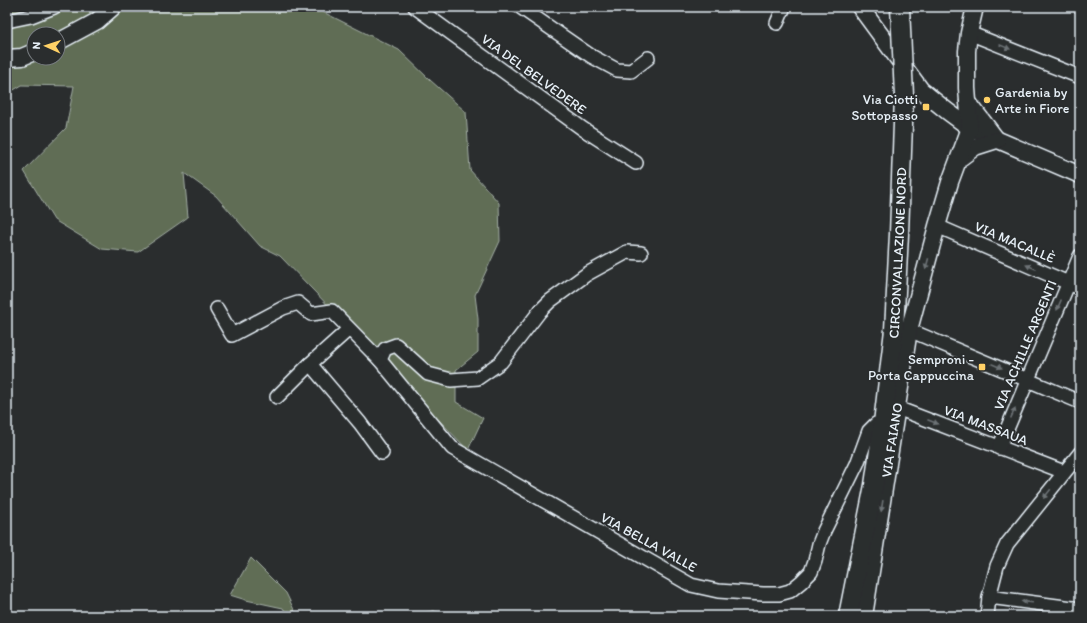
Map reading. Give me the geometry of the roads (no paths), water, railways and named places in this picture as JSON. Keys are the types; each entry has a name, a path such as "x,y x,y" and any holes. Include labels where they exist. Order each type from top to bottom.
{"main road":[{"name":"CIRCONVALLAZIONE NORD","path":"848,616 874,485 894,330 904,96 900,7"}],"street":[{"path":"7,21 31,16 54,7"},
{"path":"66,37 97,20 114,7"},
{"name":"VIA DEL BELVEDERE","path":"416,7 583,129 636,163"},
{"path":"520,7 591,56 617,70 631,71 648,58"},
{"path":"777,23 784,7"},
{"path":"860,7 921,90 947,111 970,128 1080,175"},
{"path":"970,128 966,67 969,33 975,7"},
{"path":"969,33 1080,77"},
{"path":"7,58 26,55"},
{"path":"968,102 997,140"},
{"name":"VIA FAIANO","path":"864,616 910,330 950,182 970,128"},
{"path":"959,159 975,147 997,140"},
{"name":"VIA MACALLÈ","path":"937,226 1074,285"},
{"path":"380,360 385,349 396,345 428,374 452,380 478,378 500,362 540,311 550,301 587,274 627,252 641,253"},
{"name":"VIA ACHILLE ARGENTI","path":"999,448 1028,379 1074,285 1080,256"},
{"name":"VIA BELLA VALLE","path":"217,309 232,335 283,308 298,304 311,314 332,311 380,360 452,448 691,585 718,592 779,594 790,591 811,572 824,530 857,464 869,431 876,424 883,422"},
{"path":"277,397 310,364 349,329"},
{"path":"910,330 1080,402"},
{"path":"310,364 360,423 382,453"},
{"name":"VIA MASSAUA","path":"897,408 1064,472"},
{"path":"987,616 989,597 997,566 1007,544 1080,453"},
{"path":"989,597 1080,609"}],"place":[{"name":"Gardenia by Arte in Fiore","path":"987,100"},
{"name":"Via Ciotti Sottopasso","path":"926,107"},
{"name":"Semproni - Porta Cappuccina","path":"982,367"}]}
